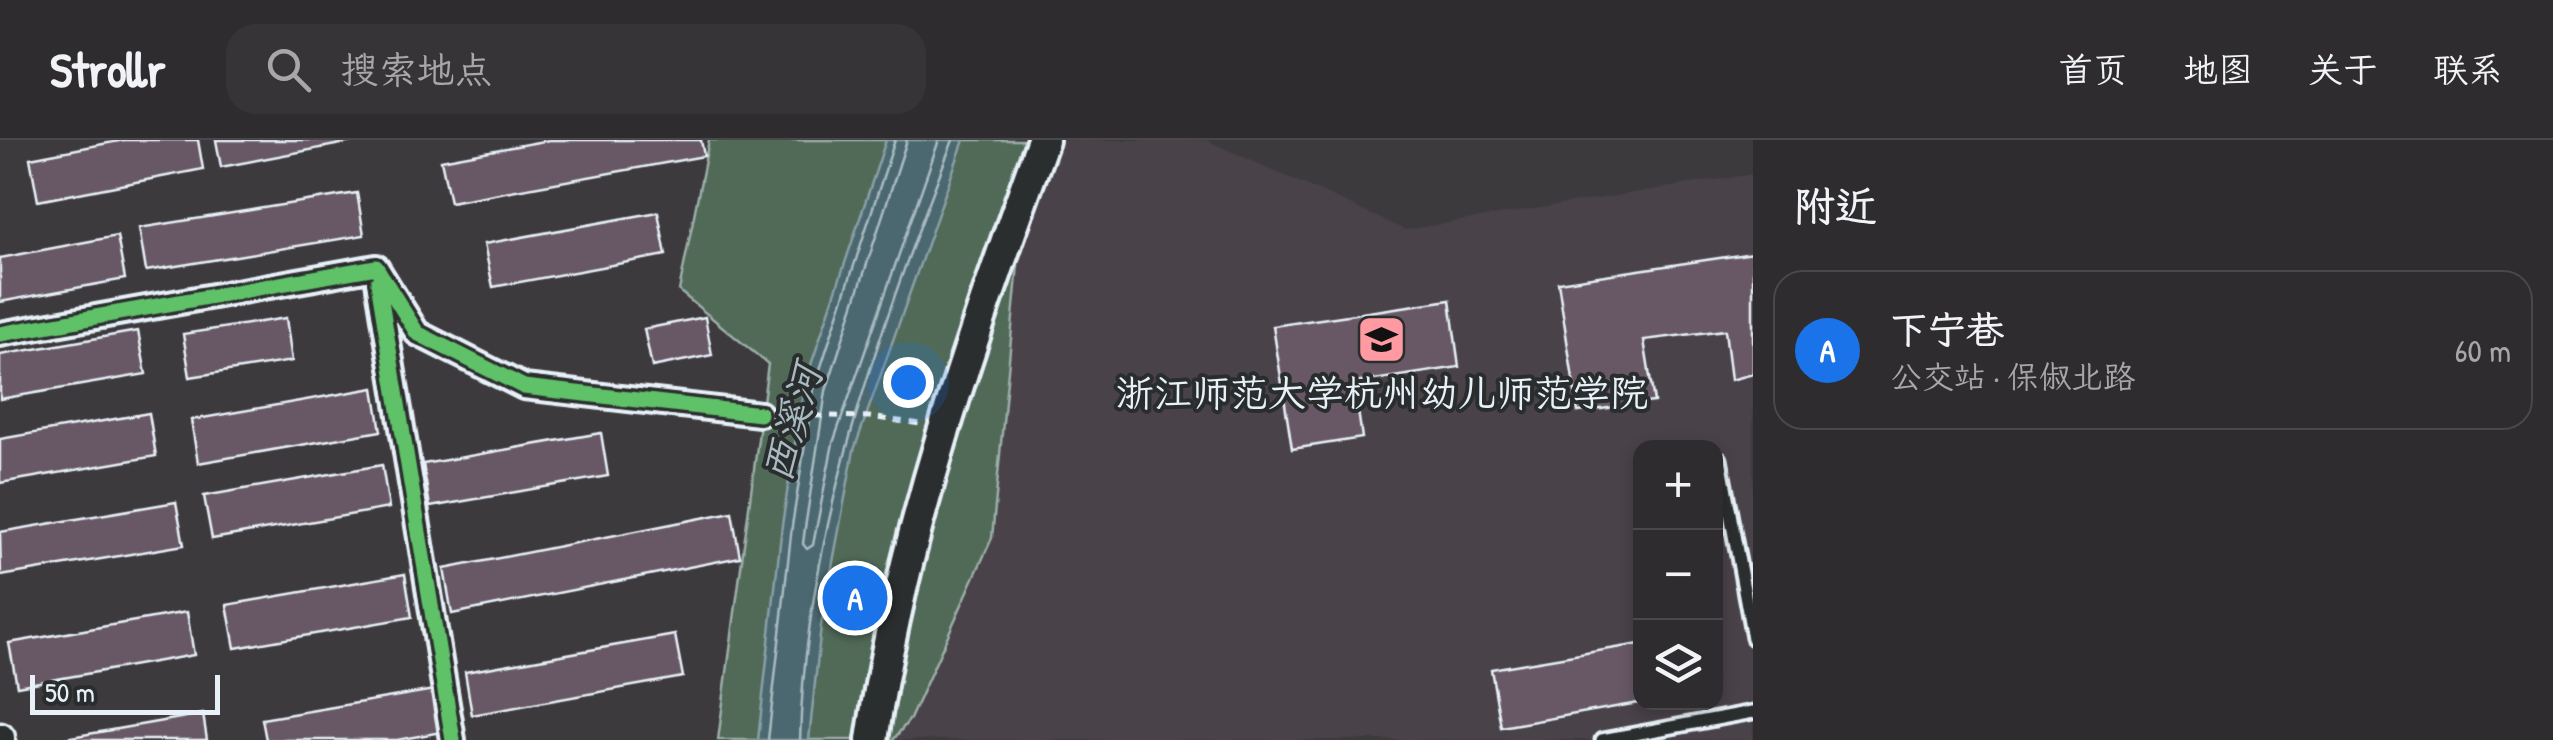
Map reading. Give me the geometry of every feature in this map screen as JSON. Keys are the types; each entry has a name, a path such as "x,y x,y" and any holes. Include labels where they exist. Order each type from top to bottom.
{"main road":[{"path":"872,740 885,653 944,427 984,301 1043,140"}],"street":[{"path":"0,334 376,267"},
{"path":"376,267 417,333 524,387 760,414"},
{"path":"376,267 453,740"}],"lane":[{"path":"1723,475 1753,638"},
{"path":"1602,740 1753,712"}],"path":[{"path":"760,414 869,417 944,427"}],"shaded area":[{"name":"浙江师范大学杭州幼儿师范学院","path":"1056,140 1206,140 1405,230 1753,174 1753,740 893,740 910,719 992,538 1022,223"}],"green space":[{"path":"709,140 1056,140 1022,223 992,538 910,719 893,740 718,740 768,364 679,291"}],"water":[{"path":"886,140 964,140 854,450 821,626 809,740 758,740 782,525 804,386"}],"building":[{"path":"124,140 198,140 203,169 38,201 30,158"},
{"path":"216,140 362,140 221,167"},
{"path":"549,140 701,140 704,156 450,202 441,160"},
{"path":"357,193 364,235 146,271 139,228"},
{"path":"658,212 666,255 493,287 484,244"},
{"path":"117,236 125,279 0,302 0,258"},
{"path":"1753,253 1753,374 1731,380 1725,330 1644,340 1654,402 1578,412 1558,282"},
{"path":"1450,300 1459,367 1354,383 1362,438 1292,449 1273,326"},
{"path":"705,317 712,355 652,367 644,329"},
{"path":"286,318 292,361 190,377 183,334"},
{"path":"138,331 146,374 0,399 0,355"},
{"path":"374,388 381,431 198,463 191,420"},
{"path":"149,413 156,456 0,483 0,439"},
{"path":"601,433 608,476 430,507 423,464"},
{"path":"382,465 389,508 212,539 204,496"},
{"path":"176,502 184,545 1,576 0,532"},
{"path":"732,512 740,557 452,614 444,569"},
{"path":"405,574 412,617 235,648 227,605"},
{"path":"187,612 194,655 17,686 9,643"},
{"path":"675,635 683,677 472,715 465,672"},
{"path":"1633,645 1633,704 1501,727 1491,669"},
{"path":"440,689 447,731 397,740 266,740 262,719"},
{"path":"203,714 207,740 54,740"}],"cycle path":[{"path":"0,334 376,267 417,333 524,387 760,414"},
{"path":"378,282 453,740"}],"place":[{"name":"浙江师范大学杭州幼儿师范学院","path":"1382,339"},
{"name":"下宁巷","path":"855,598"}],"water label":[{"name":"西溪河","path":"792,423"}]}
